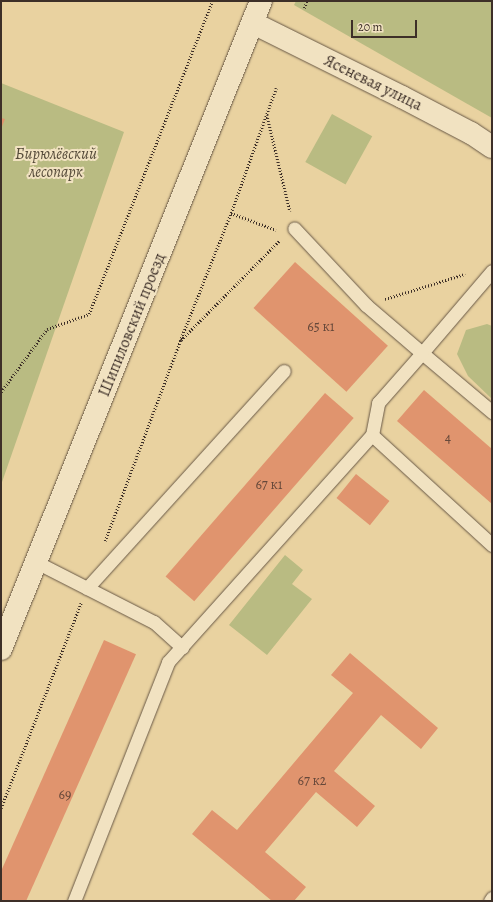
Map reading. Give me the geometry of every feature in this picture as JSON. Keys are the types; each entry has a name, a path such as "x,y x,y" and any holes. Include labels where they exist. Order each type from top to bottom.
{"street":[{"name":"Шипиловский проезд","path":"1,649 261,1"},
{"name":"Ясеневая улица","path":"252,23 402,97 471,133 492,147"}],"lane":[{"path":"290,231 366,305 492,412"},
{"path":"74,901 168,662 372,435 378,403 492,271"},
{"path":"87,588 284,371"},
{"path":"372,435 492,545"},
{"path":"36,562 154,622 182,647"}],"path":[{"path":"1,392 47,329 89,314 132,209 212,1"},
{"path":"304,8 307,1"},
{"path":"103,545 180,341 232,213 276,88"},
{"path":"267,115 290,231"},
{"path":"232,213 290,231"},
{"path":"180,341 290,231"},
{"path":"366,305 470,273"},
{"path":"1,808 87,588"}],"green space":[{"path":"296,1 492,1 492,118 294,5"},
{"name":"Бирюлёвский лесопарк","path":"1,83 124,132 1,485"},
{"path":"332,114 372,136 346,184 305,162"},
{"path":"487,324 492,326 492,399 468,376 457,354 466,330"},
{"path":"285,555 303,570 292,584 312,599 267,655 229,625"}],"building":[{"path":"1,118 5,119 1,129"},
{"path":"295,262 388,346 346,392 254,308"},
{"path":"424,390 492,449 492,504 397,421"},
{"path":"325,393 354,418 194,601 166,576"},
{"path":"356,474 389,501 370,525 336,498"},
{"path":"104,640 136,654 26,901 4,901 1,900 1,871"},
{"path":"350,653 438,728 421,749 381,715 334,771 375,806 357,827 316,792 265,852 306,887 294,901 272,901 192,834 212,810 237,830 353,693 331,675"}]}
